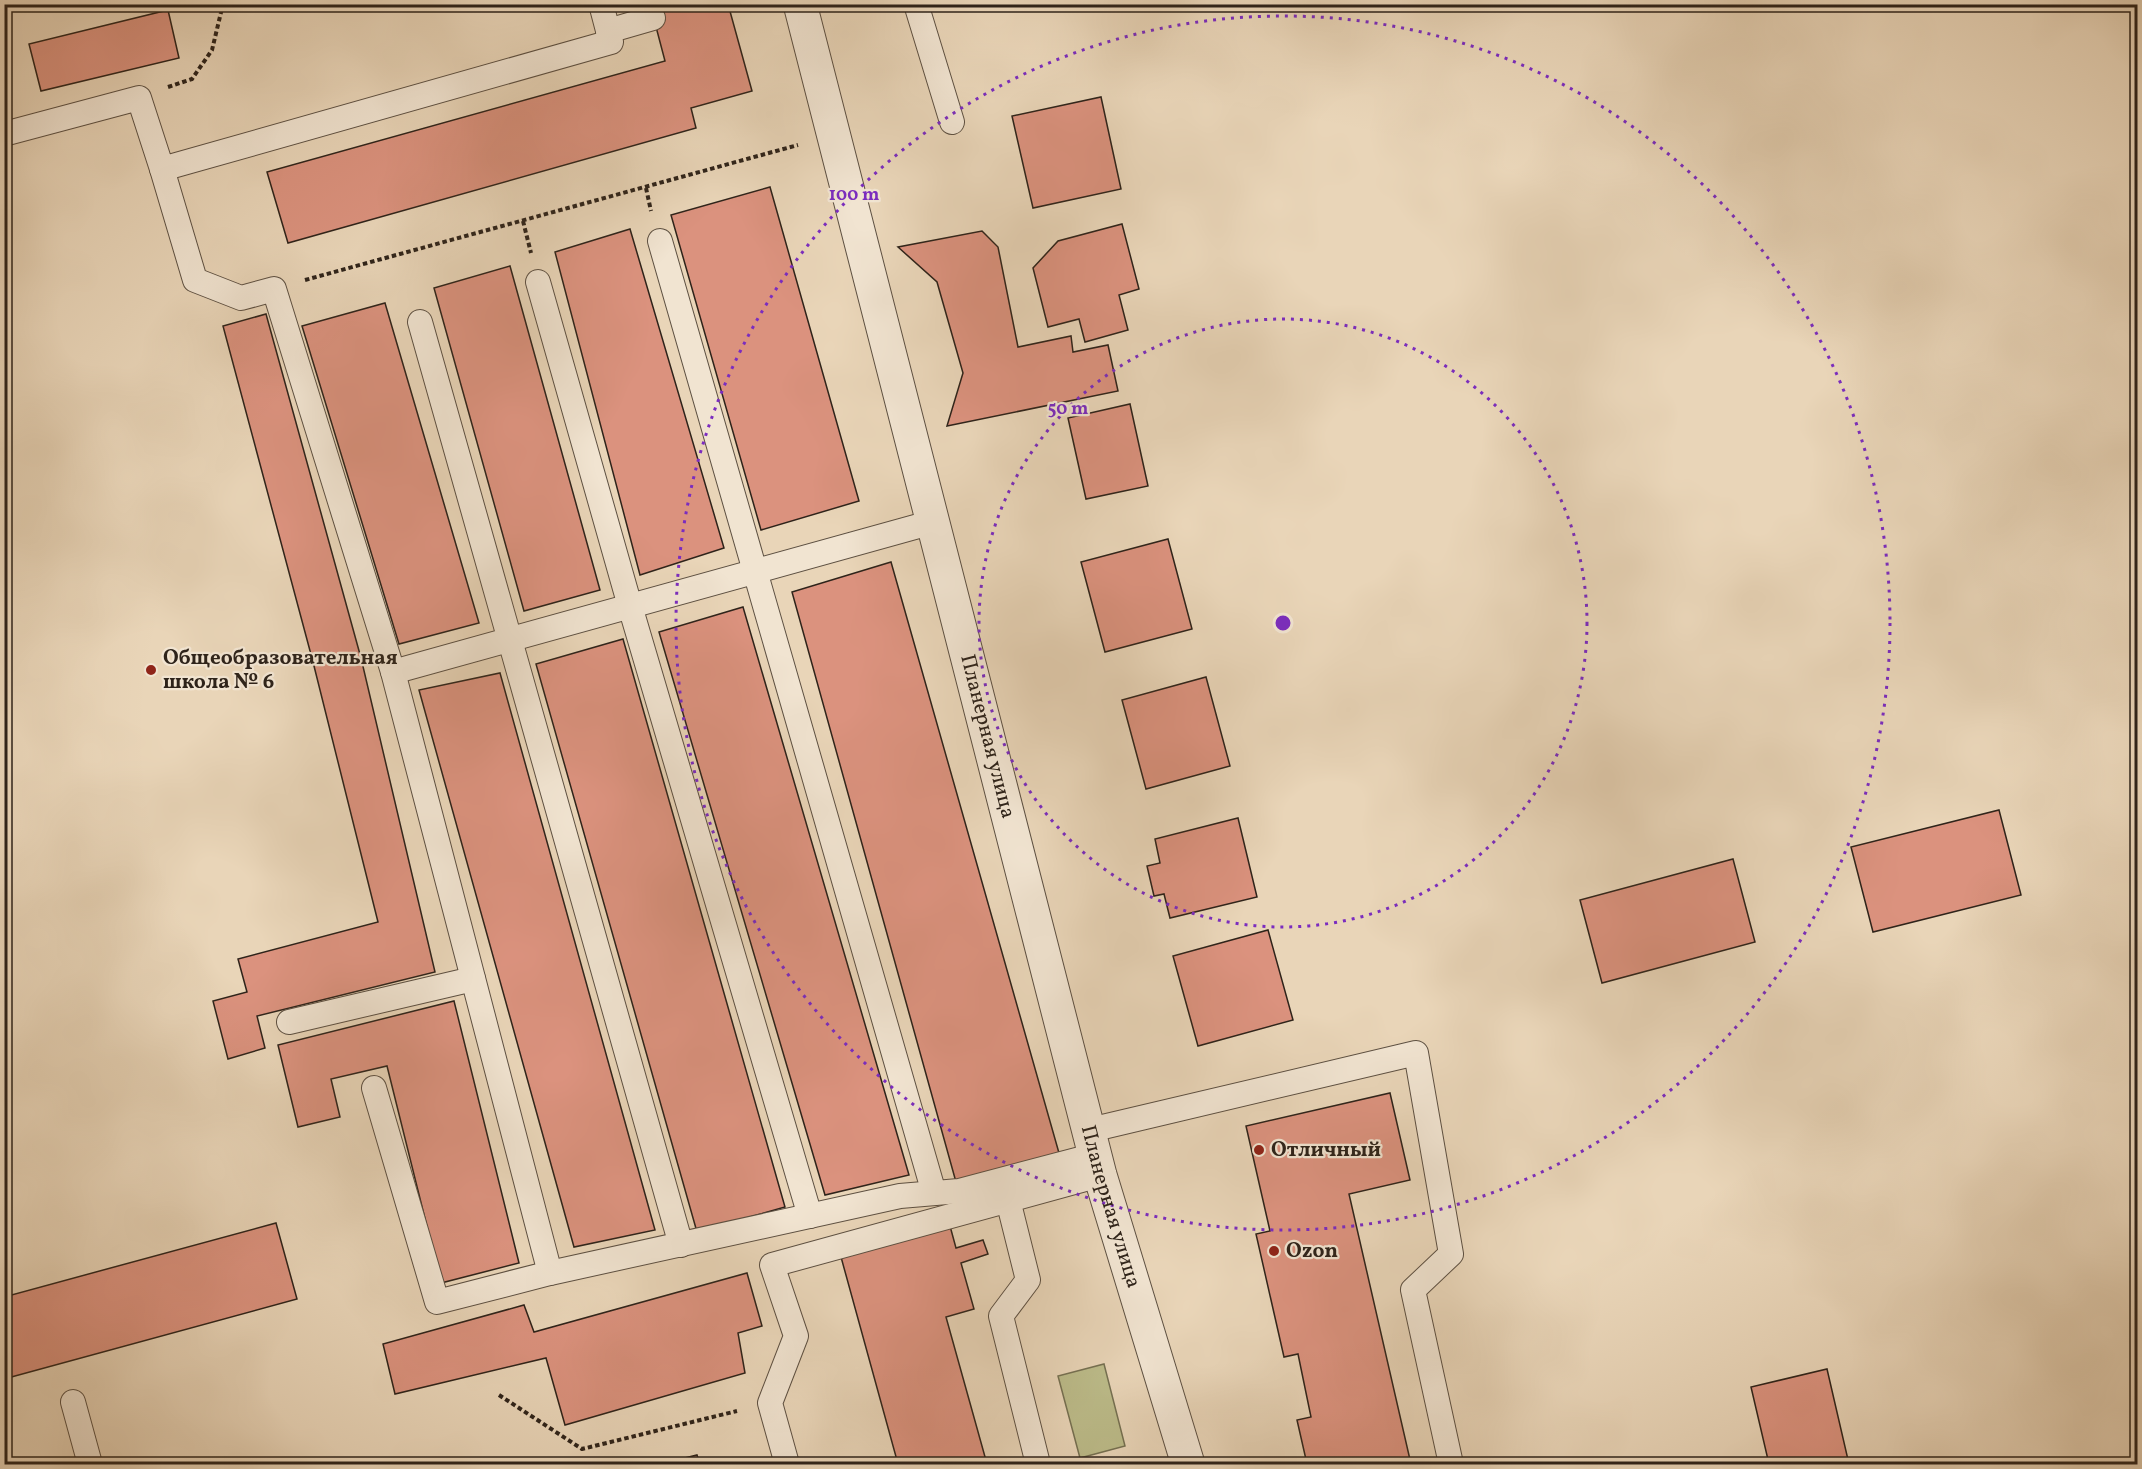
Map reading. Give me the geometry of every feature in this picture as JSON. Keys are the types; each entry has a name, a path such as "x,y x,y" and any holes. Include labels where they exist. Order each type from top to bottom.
{"street":[{"name":"Планерная улица","path":"800,4 1095,1153 1188,1464"}],"lane":[{"path":"162,169 611,42 601,4"},
{"path":"916,4 952,122"},
{"path":"608,31 653,18"},
{"path":"4,134 140,98 195,280 241,298 274,289 393,672 550,1274"},
{"path":"660,241 934,1193"},
{"path":"538,282 630,606 810,1216"},
{"path":"420,321 681,1245"},
{"path":"393,672 933,522"},
{"path":"290,1023 473,979"},
{"path":"374,1088 437,1302 550,1274 900,1196 959,1191 1095,1153 1416,1053 1451,1254 1413,1290 1450,1464"},
{"path":"787,1464 770,1403 796,1336 772,1266 1008,1200 1095,1153"},
{"path":"1008,1200 1028,1280 1001,1316 1038,1464"},
{"path":"73,1402 90,1464"}],"path":[{"path":"140,98 192,79 212,50 223,4"},
{"path":"274,289 833,135"},
{"path":"499,1395 582,1449 770,1403"}],"green space":[{"path":"1104,1364 1125,1446 1080,1458 1058,1376"}],"building":[{"path":"650,4 728,4 752,91 691,108 696,128 288,243 267,172 665,61"},
{"path":"168,10 179,58 41,91 29,44"},
{"path":"1101,97 1121,189 1033,208 1012,116"},
{"path":"770,187 859,501 761,530 671,215"},
{"path":"1122,224 1139,289 1119,295 1128,330 1085,342 1079,319 1048,327 1033,268 1058,241"},
{"path":"630,229 724,548 640,575 555,252"},
{"path":"982,231 998,247 1018,347 1071,336 1073,352 1108,345 1118,391 947,426 963,373 937,282 898,247"},
{"path":"510,266 600,590 524,611 434,288"},
{"path":"385,303 479,623 399,644 302,326"},
{"path":"266,314 361,658 435,972 257,1016 265,1048 228,1059 213,1001 247,992 238,959 378,922 313,662 223,326"},
{"path":"1130,404 1148,486 1086,499 1068,418"},
{"path":"1168,539 1192,629 1105,652 1081,562"},
{"path":"891,562 1059,1153 956,1182 792,592"},
{"path":"743,607 909,1175 825,1195 659,632"},
{"path":"623,639 785,1207 697,1232 536,664"},
{"path":"500,673 655,1230 574,1247 419,690"},
{"path":"1206,677 1230,766 1146,789 1122,700"},
{"path":"1999,810 2021,895 1873,932 1851,847"},
{"path":"1238,818 1257,897 1170,918 1164,894 1154,896 1147,866 1160,863 1155,839"},
{"path":"1733,859 1755,942 1602,983 1580,900"},
{"path":"1268,930 1293,1020 1198,1046 1173,956"},
{"path":"454,1001 519,1263 441,1283 387,1066 331,1079 340,1117 298,1127 278,1045"},
{"path":"1390,1093 1410,1180 1349,1194 1411,1464 1307,1464 1297,1420 1311,1417 1298,1354 1284,1357 1256,1234 1270,1231 1246,1126"},
{"path":"276,1223 297,1299 4,1379 4,1297"},
{"path":"950,1226 956,1248 983,1240 988,1254 961,1263 974,1309 946,1317 987,1464 898,1464 841,1257"},
{"path":"747,1273 762,1326 738,1333 745,1373 565,1425 546,1358 395,1394 383,1344 524,1305 534,1332"},
{"path":"1827,1369 1849,1464 1769,1464 1751,1387"},
{"path":"697,1455 700,1464 661,1464"}],"place":[{"name":"Общеобразовательная школа № 6","path":"151,670"},
{"name":"Отличный","path":"1259,1150"},
{"name":"Ozon","path":"1274,1251"}]}
